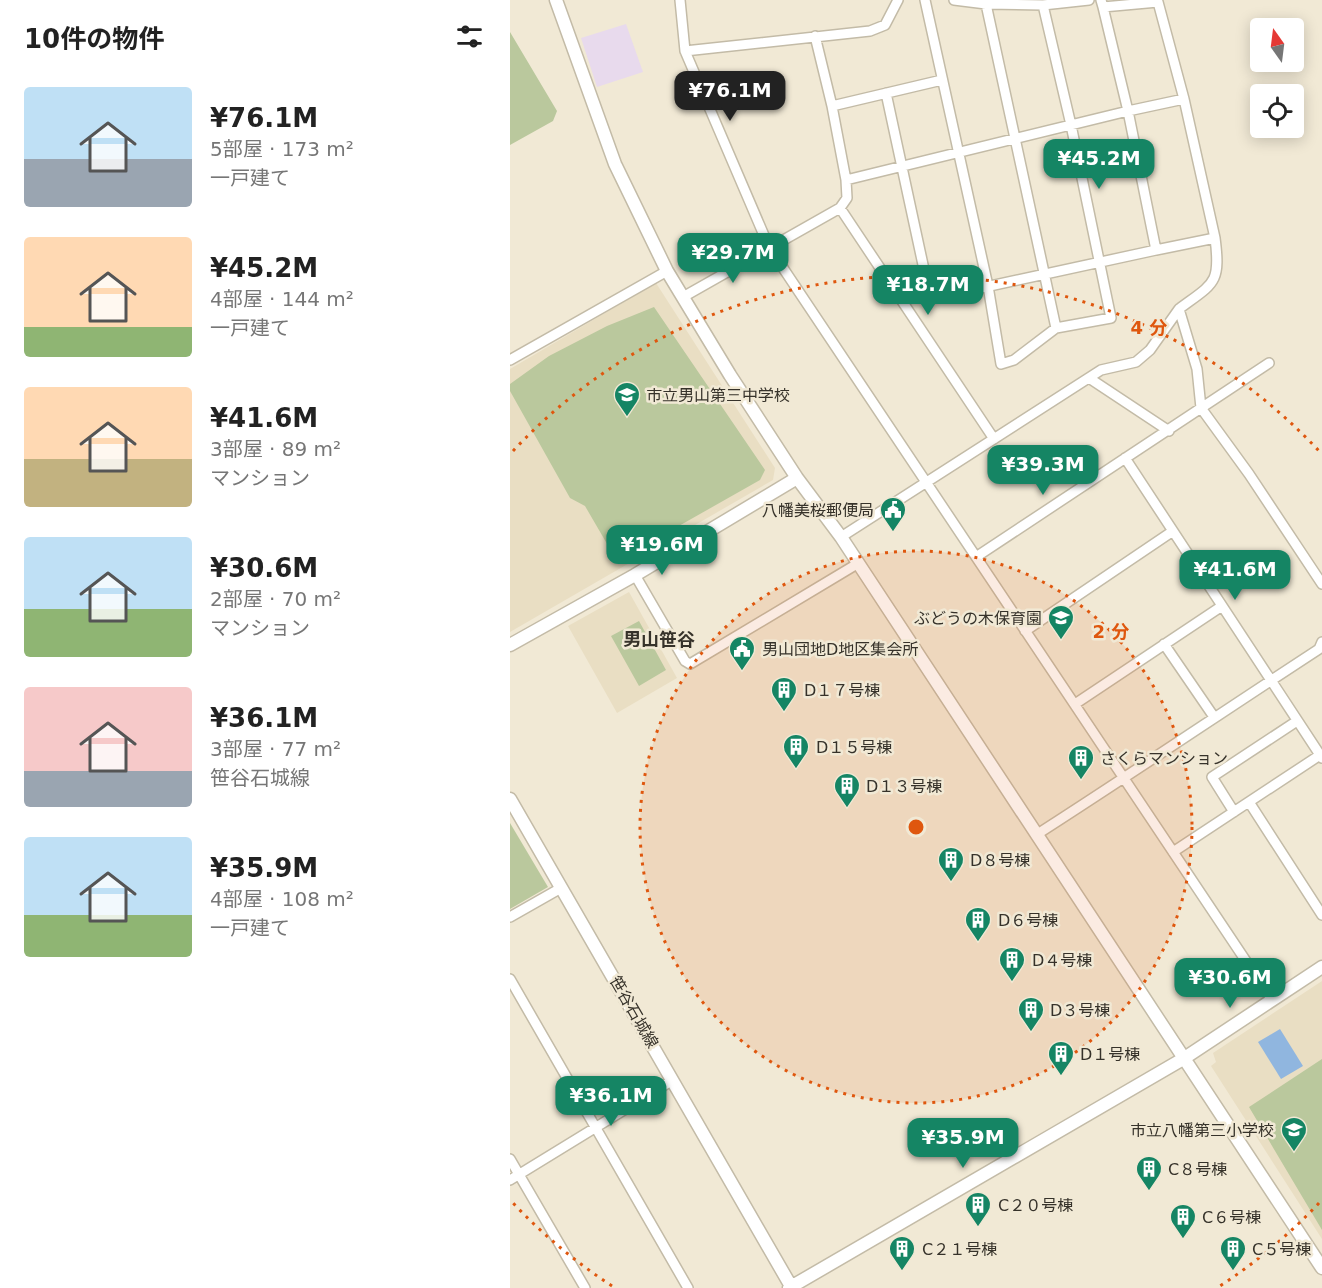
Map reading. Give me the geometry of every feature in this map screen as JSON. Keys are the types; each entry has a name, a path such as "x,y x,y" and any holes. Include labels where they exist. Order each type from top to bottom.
{"street":[{"path":"556,0 615,164 667,271 730,375 797,478 841,537 1322,1268"},
{"path":"680,0 685,51 769,247 1272,1000"},
{"path":"685,51 870,31 885,25 898,0"},
{"path":"925,0 988,286 1001,364 1014,360 1056,328 1111,318 1071,125 1043,5"},
{"path":"954,0 986,4 1043,5 1089,0"},
{"path":"841,537 1101,370 1137,362 1150,350 1179,309 1212,284 1218,265 1215,238 1184,99 1158,2 1102,4 1128,111 1156,250"},
{"path":"986,4 1056,328"},
{"path":"683,297 840,208 847,198 846,180 832,106 815,36"},
{"path":"832,106 942,80"},
{"path":"886,93 928,288 935,295 944,296 1215,238"},
{"path":"846,180 1184,99"},
{"path":"840,208 994,439"},
{"path":"510,360 667,271"},
{"path":"1179,309 1197,369 1201,408 1249,474 1322,584"},
{"path":"976,557 1269,363"},
{"path":"1089,378 1169,431"},
{"path":"1125,458 1321,757 1173,852"},
{"path":"510,645 635,575 797,478"},
{"path":"1025,631 1173,531"},
{"path":"635,575 686,661 690,664 857,564"},
{"path":"1075,704 1222,606"},
{"path":"1164,645 1214,717"},
{"path":"1036,835 1321,649"},
{"path":"1233,812 1212,777 1297,721"},
{"name":"笹谷石城線","path":"510,799 674,1080 791,1288"},
{"path":"1249,802 1322,915"},
{"path":"510,917 561,888"},
{"path":"791,1288 1183,1059 1322,967"},
{"path":"510,979 688,1288"},
{"path":"510,1180 674,1080"},
{"path":"510,1159 585,1288"}],"shaded area":[{"path":"626,24 643,72 597,87 581,38"},
{"name":"市立男山第三中学校","path":"656,283 775,468 773,480 510,632 510,369"},
{"path":"629,592 677,678 617,713 568,626"},
{"name":"市立八幡第三小学校","path":"1322,981 1322,1239 1211,1066 1216,1062 1213,1053"}],"green space":[{"path":"510,32 557,111 553,121 510,145"},
{"name":"市立男山第三中学校","path":"654,307 765,470 760,480 617,561 585,506 570,498 510,391 510,384 549,356 607,326"},
{"path":"639,621 666,670 639,686 611,636"},
{"path":"510,823 548,887 510,909"},
{"path":"1322,1059 1322,1230 1249,1107"}],"water":[{"path":"1280,1029 1303,1066 1281,1079 1258,1042"}],"place":[{"name":"市立男山第三中学校","path":"627,418"},
{"name":"八幡美桜郵便局","path":"893,533"},
{"name":"ぶどうの木保育園","path":"1061,641"},
{"name":"男山団地D地区集会所","path":"742,672"},
{"name":"D１７号棟","path":"784,713"},
{"name":"D１５号棟","path":"796,770"},
{"name":"さくらマンション","path":"1081,781"},
{"name":"D１３号棟","path":"847,809"},
{"name":"D８号棟","path":"951,883"},
{"name":"D６号棟","path":"978,943"},
{"name":"D４号棟","path":"1012,983"},
{"name":"D３号棟","path":"1031,1033"},
{"name":"D１号棟","path":"1061,1077"},
{"name":"市立八幡第三小学校","path":"1294,1153"},
{"name":"C８号棟","path":"1149,1192"},
{"name":"C２０号棟","path":"978,1228"},
{"name":"C６号棟","path":"1183,1240"},
{"name":"C２１号棟","path":"902,1272"},
{"name":"C５号棟","path":"1233,1272"}],"district":[{"name":"男山笹谷","path":"659,639"}]}
